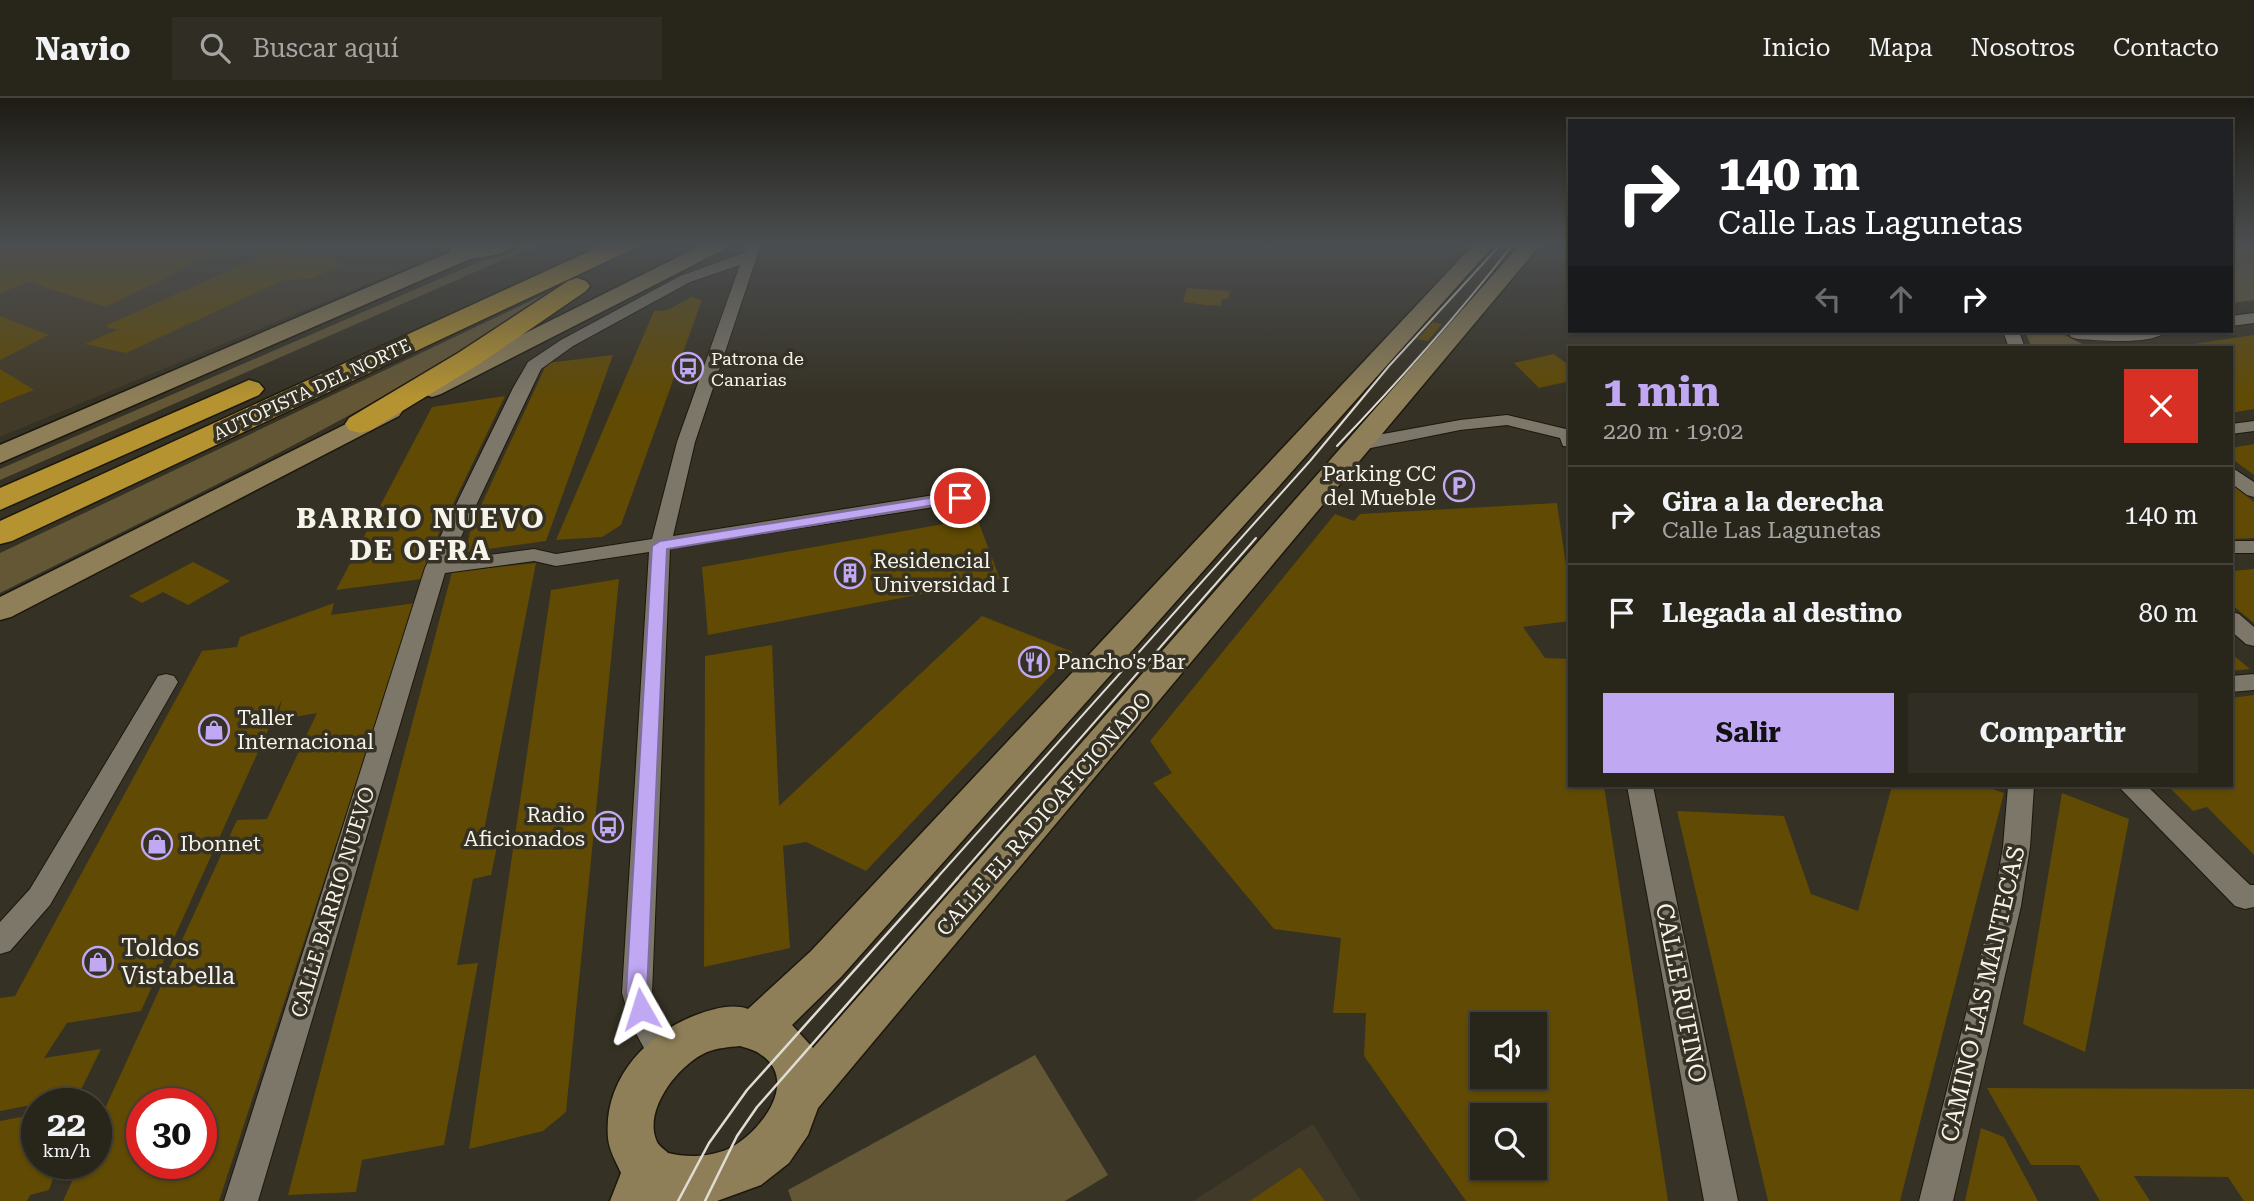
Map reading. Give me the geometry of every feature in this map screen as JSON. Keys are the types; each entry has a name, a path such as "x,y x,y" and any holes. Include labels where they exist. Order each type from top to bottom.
{"highway":[{"name":"AUTOPISTA DEL NORTE","path":"0,500 458,295"},
{"name":"AUTOPISTA DEL NORTE","path":"0,534 513,295"},
{"path":"360,424 468,359 562,295"}],"street":[{"path":"0,455 69,427 357,295"},
{"path":"0,610 614,295"},
{"name":"CALLE BARRIO NUEVO","path":"241,1201 436,568 534,366 567,343 657,295"},
{"path":"664,1055 646,1024 637,993 660,546 686,442 735,295"},
{"path":"758,1029 820,971 1438,295"},
{"name":"CALLE EL RADIOAFICIONADO","path":"801,1094 1487,295"},
{"path":"2233,321 2254,318"},
{"path":"2075,333 2099,346"},
{"path":"2090,333 2141,333"},
{"path":"2106,346 2123,335"},
{"path":"0,446 51,425 91,415"},
{"path":"1361,444 1460,425 1507,420 1568,435"},
{"path":"2233,429 2254,426"},
{"path":"2233,475 2254,491"},
{"path":"436,568 534,555 556,560 960,498"},
{"path":"2233,547 2254,547"},
{"path":"2233,621 2254,639"},
{"path":"0,943 40,897 166,682"},
{"path":"2233,684 2254,682"},
{"name":"CALLE RUFINO","path":"1640,787 1721,1201"},
{"name":"CAMINO LAS MANTECAS","path":"1936,1201 1977,1024 2005,920 2020,831 2021,787"},
{"path":"2132,787 2245,898 2254,896"},
{"path":"740,1026 758,1029 772,1035 793,1055 797,1064 801,1094 792,1123 772,1150 738,1186 713,1182 686,1183 665,1178 641,1184 630,1125 634,1100 646,1077 664,1055 681,1042 710,1030 740,1026"}],"shaded area":[{"path":"0,295 340,295 0,437"},
{"path":"401,295 421,295 0,480 0,469"},
{"path":"542,295 547,295 493,331 356,412 0,593 0,553"},
{"path":"2233,295 2254,295 2254,300 2233,303"},
{"path":"2026,333 2061,333 2086,346 2031,346"},
{"path":"1035,1055 1108,1175 1065,1201 792,1201 788,1190"},
{"path":"1313,1124 1361,1201 1193,1201"}],"building":[{"path":"70,295 130,295 106,307"},
{"path":"173,295 251,295 126,353 85,344 117,330 105,326"},
{"path":"1185,295 1229,295 1228,299 1222,299 1221,306 1183,302"},
{"path":"691,297 702,300 621,525 602,537 556,540 654,311 668,310"},
{"path":"0,316 49,335 0,360"},
{"path":"1433,322 1442,324 1428,341 1417,339"},
{"path":"2254,335 2254,409 2233,413 2233,346 2180,346"},
{"path":"1554,354 1568,364 1568,381 1539,388 1514,363"},
{"path":"613,355 546,541 466,552 471,527 547,363"},
{"path":"0,369 34,390 0,403"},
{"path":"505,396 429,554 422,579 336,590 432,407"},
{"path":"2254,444 2254,475 2233,459 2233,448"},
{"path":"2233,485 2254,502 2254,538 2233,539"},
{"path":"1557,503 1568,579 1568,621 1523,627 1545,658 1568,659 1568,787 1604,787 1668,1201 1466,1201 1364,1056 1366,1013 1333,1013 1341,938 1274,929 1153,783 1172,773 1150,741 1335,514 1354,521 1360,514"},
{"name":"Residencial Universidad I","path":"977,518 1000,579 708,635 702,567"},
{"path":"193,562 230,581 188,605 163,592 142,603 129,596"},
{"path":"536,563 483,836 499,837 491,875 473,879 457,965 478,963 444,1145 362,1160 356,1192 288,1195 452,572"},
{"path":"2254,569 2254,623 2233,606 2233,571"},
{"path":"619,579 566,1112 543,1131 469,1149 551,590"},
{"path":"334,603 331,615 415,603 219,1201 63,1201 73,1179 112,1179 112,1093 237,820 267,819 317,713 277,720 282,699 141,1011 67,1023 44,1058 101,1049 82,1088 21,1088 21,1107 0,1111 0,998 15,996 202,651 237,647 240,637"},
{"path":"982,616 1073,652 866,871 806,842 783,846 790,948 704,967 705,656 772,645 779,806"},
{"path":"2233,655 2250,669 2233,671"},
{"path":"2254,695 2254,855 2207,807 2193,811 2169,787 2233,787 2233,698"},
{"path":"1892,787 1988,787 2004,793 1900,1201 1768,1201 1677,811 1784,816 1811,894 1858,911"},
{"path":"2062,793 2129,819 2085,1052 2023,1024"},
{"path":"1987,1088 2254,1089 2254,1201 2244,1201 2228,1177 2134,1176 2150,1201 2100,1201 2079,1165 2031,1165"},
{"path":"21,1117 21,1179 53,1179 49,1190 30,1195 27,1201 0,1201 0,1121"},
{"path":"1981,1128 2004,1137 2038,1201 1965,1201"},
{"path":"1300,1167 1325,1201 1250,1201"}],"tram line":[{"path":"935,880 1310,461 1389,366 1454,295"},
{"path":"1337,446 1471,295"},
{"path":"956,880 1256,538"},
{"path":"678,1201 709,1143 747,1090 937,878"},
{"path":"705,1201 737,1136 757,1107 958,878"}],"place":[{"name":"Patrona de Canarias","path":"688,368"},
{"name":"Parking CC del Mueble","path":"1459,486"},
{"name":"Residencial Universidad I","path":"850,573"},
{"name":"Pancho's Bar","path":"1034,662"},
{"name":"Taller Internacional","path":"214,730"},
{"name":"Radio Aficionados","path":"608,827"},
{"name":"Ibonnet","path":"157,844"},
{"name":"Toldos Vistabella","path":"98,962"}],"district":[{"name":"BARRIO NUEVO DE OFRA","path":"421,534"}],"route":[{"path":"641,1009 637,993 656,581 660,546 960,498"}]}
